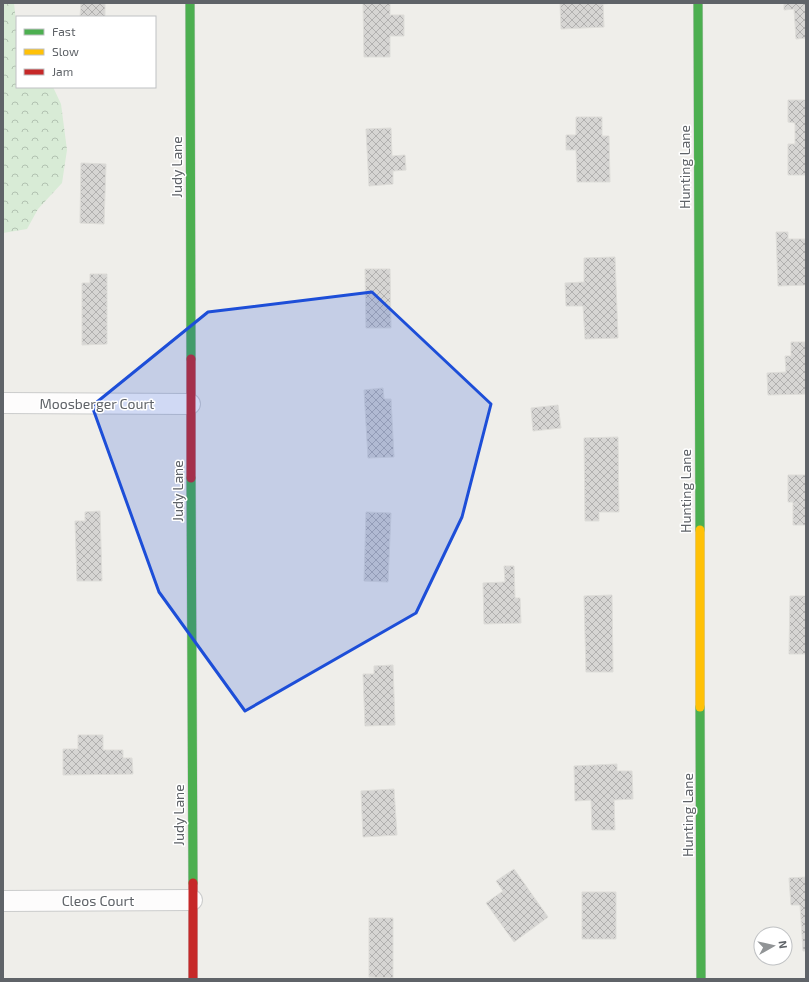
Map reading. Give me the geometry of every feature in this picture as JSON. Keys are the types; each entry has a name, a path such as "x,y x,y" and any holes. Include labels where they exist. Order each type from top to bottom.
{"street":[{"name":"Judy Lane","path":"190,3 190,404 193,979"},
{"name":"Hunting Lane","path":"698,3 701,979"},
{"name":"Moosberger Court","path":"3,403 190,404"},
{"name":"Cleos Court","path":"3,900 192,900"}],"highlighted area":[{"path":"372,292 491,404 462,517 416,613 245,711 159,592 92,406 208,312"}],"green space":[{"path":"3,3 14,3 16,22 16,88 53,88 61,104 67,150 62,183 38,209 27,229 3,233"}],"building":[{"path":"81,3 105,3 105,16 80,16"},
{"path":"363,3 390,3 390,15 404,15 404,36 390,36 390,57 364,57"},
{"path":"560,3 614,3 603,4 604,27 561,29"},
{"path":"784,3 806,3 806,38 796,39 794,9 784,10"},
{"path":"788,100 806,100 806,175 788,175 788,144 795,144 795,123 788,122"},
{"path":"576,117 602,117 602,136 609,136 610,182 577,182 576,150 566,150 566,135 576,135"},
{"path":"391,128 392,156 405,155 406,170 393,171 393,184 369,186 366,129"},
{"path":"81,163 106,164 104,224 80,223"},
{"path":"776,232 788,232 788,239 806,239 806,285 778,286"},
{"path":"615,257 618,338 585,339 583,306 566,306 565,283 584,282 584,258"},
{"path":"365,269 390,269 391,328 366,328"},
{"path":"90,274 107,274 107,344 82,345 82,283 90,283"},
{"path":"791,342 806,342 806,394 768,395 767,373 786,372 785,356 791,356"},
{"path":"383,388 384,399 391,399 394,457 368,458 364,390"},
{"path":"558,405 561,428 533,431 531,408"},
{"path":"618,437 619,512 599,512 599,521 585,521 584,438"},
{"path":"788,475 806,475 806,525 793,525 793,502 788,502"},
{"path":"100,511 102,581 77,581 75,521 85,521 85,512"},
{"path":"366,512 391,513 388,582 364,581"},
{"path":"504,566 514,566 515,598 520,598 521,623 484,624 483,583 505,582"},
{"path":"612,595 613,672 586,672 584,596"},
{"path":"790,596 806,596 806,654 789,654"},
{"path":"393,665 395,725 365,726 363,674 374,674 374,666"},
{"path":"78,735 103,735 103,750 123,750 123,758 132,758 133,774 63,775 63,749 78,749"},
{"path":"617,764 617,771 632,771 633,799 614,800 615,830 592,830 591,800 575,801 574,766"},
{"path":"394,789 397,835 363,837 361,791"},
{"path":"514,869 548,917 514,942 486,903 503,891 496,881"},
{"path":"806,877 806,951 803,951 800,905 791,905 789,878"},
{"path":"582,892 616,892 616,939 582,939"},
{"path":"369,918 393,918 393,978 369,977"}],"traffic: fast":[{"path":"190,3 191,359"},
{"path":"698,3 700,530"},
{"path":"191,478 193,883"},
{"path":"700,707 701,979"}],"traffic: slow":[{"path":"700,530 700,707"}],"traffic: jam":[{"path":"191,359 191,478"},
{"path":"193,883 193,979"}]}
